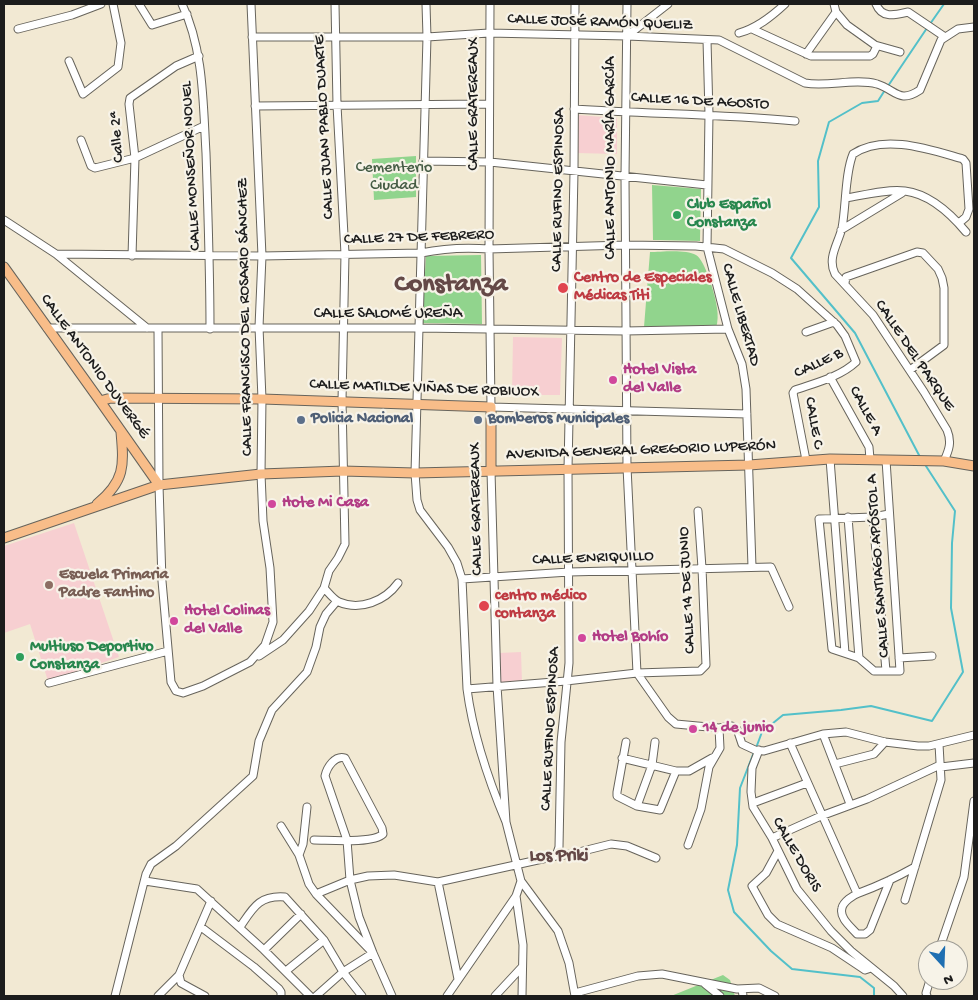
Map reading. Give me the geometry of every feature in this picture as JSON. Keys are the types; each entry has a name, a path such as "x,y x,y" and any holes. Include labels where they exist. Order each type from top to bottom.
{"main road":[{"name":"CALLE ANTONIO DUVERGÉ","path":"4,267 159,486"},
{"name":"CALLE MATILDE VIÑAS DE ROBIUOX","path":"100,401 111,398 158,400 262,399 491,407"},
{"name":"CALLE GRATEREAUX","path":"491,407 491,471"},
{"path":"90,509 110,493 116,485 123,458 121,430"},
{"name":"AVENIDA GENERAL GREGORIO LUPERÓN","path":"4,538 159,486 261,474 343,471 415,473 568,469 749,464 830,459 944,462 974,466"}],"street":[{"path":"18,28 72,15 101,4"},
{"path":"69,61 83,94 118,67 121,43 112,4"},
{"path":"139,4 152,25 187,14"},
{"name":"CALLE MONSEÑOR NOUEL","path":"182,4 187,14 199,56 210,255 210,329"},
{"name":"CALLE FRANCISCO DEL ROSARIO SÁNCHEZ","path":"250,662 265,645 273,622 270,568 263,521 261,474 262,399 259,327 262,256 251,4"},
{"name":"CALLE JUAN PABLO DUARTE","path":"168,651 172,682 176,691 183,693 203,686 250,662 283,640 309,611 324,588 329,571 345,544 342,328 345,254 334,4"},
{"path":"426,4 415,473 417,500 420,510 448,547 462,579 469,707 489,781 506,822"},
{"name":"CALLE GRATEREAUX","path":"490,4 488,249 491,407"},
{"name":"CALLE RUFINO ESPINOSA","path":"556,856 559,847 561,742 569,663 568,409 573,247 575,4"},
{"name":"CALLE ANTONIO MARÍA GARCÍA","path":"626,4 625,331 627,467 637,673"},
{"path":"626,36 668,4"},
{"path":"739,33 752,29 785,4"},
{"path":"834,4 836,12 847,25 877,46 900,52"},
{"path":"876,4 885,15 892,16 908,12 945,37 958,29 974,27"},
{"path":"806,54 836,12"},
{"path":"752,29 806,54 817,56 870,56 877,46"},
{"name":"CALLE JOSÉ RAMÓN QUELIZ","path":"252,37 426,37 489,33 719,40 805,83 816,85 876,84 898,96 906,97 920,90 941,40 945,37"},
{"name":"CALLE LIBERTAD","path":"707,40 709,114 706,246 728,329 742,364 747,414 752,567"},
{"name":"Calle 2ª","path":"132,256 135,158 130,98 176,66 199,56"},
{"path":"255,106 490,104"},
{"name":"CALLE 16 DE AGOSTO","path":"574,109 625,113 709,114 795,121"},
{"path":"81,140 93,167 135,158 204,126"},
{"name":"CALLE DEL PARQUE","path":"944,462 950,445 950,437 934,407 872,315 835,274 831,262 841,230 852,156 855,152 866,148 896,144 915,146 963,159 966,163 969,209 966,217 959,223"},
{"path":"423,161 490,162 708,185"},
{"path":"846,198 905,191 921,196 936,204 959,223 966,232"},
{"path":"841,230 905,191"},
{"path":"4,220 56,254 148,328"},
{"name":"CALLE 27 DE FEBRERO","path":"56,254 262,256 421,253 444,248 467,247 488,249 625,245 706,246 730,251 788,282 834,322 845,336 856,362"},
{"path":"845,284 844,280 846,277 917,252 923,253 938,269 944,288 944,345 910,370"},
{"path":"806,332 834,322"},
{"name":"CALLE SALOMÉ UREÑA","path":"47,328 210,329 259,327 570,331 728,329"},
{"path":"49,683 168,651 162,581 159,486 158,329"},
{"name":"CALLE B","path":"794,390 830,377 856,362"},
{"name":"CALLE A","path":"830,377 869,447 870,460"},
{"name":"CALLE C","path":"794,390 793,396 806,460"},
{"name":"CALLE MATILDE VIÑAS DE ROBIUOX","path":"491,407 747,414"},
{"path":"830,459 845,653"},
{"name":"CALLE SANTIAGO APÓSTOL A","path":"886,460 900,670 886,671"},
{"name":"CALLE GRATEREAUX","path":"491,471 497,686 506,822 521,881 558,931 569,963 575,994"},
{"name":"CALLE 14 DE JUNIO","path":"467,689 637,673 700,671 706,665 698,511"},
{"path":"873,517 886,671 874,670 859,658 832,649 819,520 873,517 889,514"},
{"path":"848,518 859,658"},
{"name":"CALLE ENRIQUILLO","path":"462,579 569,572 771,567 789,607"},
{"path":"324,588 337,601 350,605 376,602 393,590 398,583"},
{"path":"115,996 151,864 176,846 254,776 259,740 272,710 307,672 316,647 320,627 326,614 337,601"},
{"path":"899,658 932,656"},
{"path":"637,673 668,718 676,724 719,728 732,726 735,727 742,744 764,751 823,734 846,732 885,742 918,746 939,744 974,735"},
{"path":"688,845 702,809 709,766 720,748 719,728"},
{"path":"823,734 850,804"},
{"path":"626,742 616,792 618,796 638,806 660,810 676,771"},
{"path":"638,806 652,765 655,742"},
{"path":"835,764 874,754 885,742"},
{"path":"790,743 821,816 858,893"},
{"path":"904,900 916,867 941,780 939,744"},
{"name":"CALLE DORIS","path":"759,750 752,768 751,792 753,802 757,815 772,838 797,889 831,932 903,996"},
{"path":"622,758 676,771 689,771 717,754"},
{"path":"314,840 347,840 371,839 380,837 383,834 382,828 345,758 341,756 336,758 325,776 347,840 350,880 359,917 392,996"},
{"path":"772,838 850,804 867,799 940,766 974,763"},
{"path":"753,802 808,783"},
{"path":"942,940 964,876 974,801"},
{"path":"299,855 303,844 307,807"},
{"path":"281,826 299,855 309,884 316,894 373,953"},
{"path":"316,894 350,880 368,876 394,875 438,882 611,844 637,849 656,858"},
{"path":"778,851 766,873 752,886 768,915 777,924 832,948 865,970 871,968"},
{"path":"890,880 870,930 857,934 843,918 842,908 846,901 858,893 916,867"},
{"path":"145,881 198,889 240,927 310,996"},
{"path":"447,996 516,896 521,881"},
{"path":"438,882 458,979"},
{"path":"240,927 259,902 273,896 285,897 324,940 343,972 362,996"},
{"path":"516,896 523,946 522,996"},
{"path":"158,996 179,975 211,901"},
{"path":"264,950 301,914"},
{"path":"200,927 254,967 281,992 281,996"},
{"path":"286,971 324,940"},
{"path":"316,996 343,972 373,953"},
{"path":"495,996 522,966"},
{"path":"575,994 638,976 662,974 742,992 759,988 773,995"},
{"path":"179,975 181,983 206,996"},
{"path":"703,982 720,996"}],"shaded area":[{"path":"577,115 617,118 617,154 576,153"},
{"path":"513,337 562,338 560,395 512,395"},
{"name":"Escuela Primaria Padre Fantino","path":"74,523 119,657 48,681 30,624 4,633 4,546"},
{"path":"521,652 522,682 500,683 499,653"}],"green space":[{"name":"Cementerio Ciudad","path":"416,156 416,197 374,200 372,159"},
{"name":"Club Español Constanza","path":"652,185 701,189 700,241 653,240"},
{"path":"650,252 686,252 692,253 699,258 710,279 715,296 718,313 716,328 644,327"},
{"path":"481,255 482,324 422,323 426,256"},
{"path":"723,975 730,980 735,996 671,996"}],"waterway":[{"path":"930,24 944,4"},
{"path":"888,86 927,28"},
{"path":"885,90 878,101 862,103 829,122 818,161 819,207 791,258 855,333 920,457"},
{"path":"756,748 762,732 783,715 871,706 932,721 963,672 951,608 952,543 955,511 924,463"},
{"path":"754,752 740,788 737,845 728,890 734,912 771,951 792,969 860,977 874,988 874,996"}],"place":[{"name":"Club Español Constanza","path":"677,215"},
{"name":"Centro de Especiales Médicas Titi","path":"563,288"},
{"name":"Hotel Vista del Valle","path":"613,380"},
{"name":"Policia Nacional","path":"301,420"},
{"name":"Bomberos Municipales","path":"478,420"},
{"name":"Hote Mi Casa","path":"272,504"},
{"name":"Escuela Primaria Padre Fantino","path":"49,585"},
{"name":"centro médico contanza","path":"484,606"},
{"name":"Hotel Colinas del Valle","path":"174,621"},
{"name":"Hotel Bohío","path":"582,638"},
{"name":"Multiuso Deportivo Constanza","path":"20,657"},
{"name":"14 de junio","path":"693,729"}],"district":[{"name":"Constanza","path":"451,286"},
{"name":"Los Priki","path":"559,857"}]}
